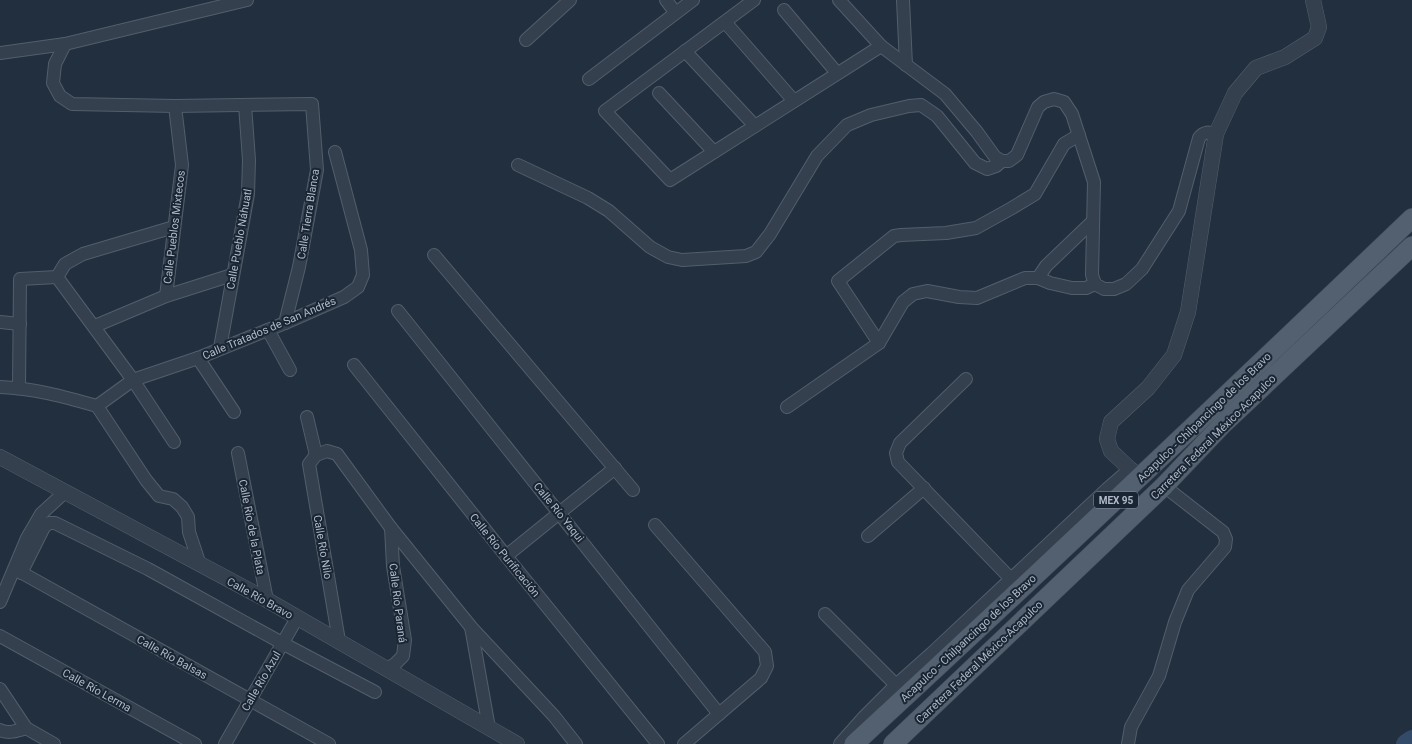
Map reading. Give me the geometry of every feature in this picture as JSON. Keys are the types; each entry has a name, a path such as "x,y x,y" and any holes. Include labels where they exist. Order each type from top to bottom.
{"main road":[{"name":"Acapulco - Chilpancingo de los Bravo","path":"854,744 977,630 1135,473 1412,218"},
{"name":"Carretera Federal México-Acapulco","path":"893,744 1164,486 1222,425 1412,246"}],"street":[{"path":"0,53 65,44 247,0"},
{"path":"526,40 570,0"},
{"path":"666,0 676,12"},
{"path":"589,79 692,0"},
{"path":"754,0 605,111 670,180 881,46"},
{"path":"839,0 881,46 945,94 977,132 995,157 1002,161 1009,161 1017,155 1038,107 1044,102 1054,99 1064,102 1072,114 1094,182 1092,275 1095,284 1104,289 1114,289 1126,284 1142,269 1179,211 1199,138 1202,134 1208,132 1216,134"},
{"path":"903,0 906,65"},
{"path":"840,744 896,685 1011,579 1135,473 1111,451 1107,439 1111,422 1148,388 1174,355 1188,312 1216,134 1235,93 1256,68 1285,57 1315,38 1319,27 1313,0"},
{"path":"784,10 837,73"},
{"path":"725,22 794,101"},
{"path":"65,44 55,64 53,83 60,96 72,104 175,106 245,105"},
{"path":"685,51 755,126"},
{"path":"659,94 714,152"},
{"name":"Calle Tierra Blanca","path":"245,105 312,104 317,170 299,267 285,323"},
{"name":"Calle Pueblo Náhuatl","path":"220,348 232,275 248,194 249,160 245,105"},
{"path":"518,165 588,198 608,211 650,247 668,257 682,260 746,256 756,252 770,234 817,156 847,125 871,115 909,106 922,105 937,116 975,163 987,169 996,166 1002,161"},
{"name":"Calle Pueblos Mixtecos","path":"95,326 166,296 182,165 175,106"},
{"path":"879,343 838,280 894,236 946,233 976,228 1035,194 1064,144 1079,135"},
{"name":"Calle Tratados de San Andrés","path":"97,406 133,380 198,358 285,323 344,297 358,287 363,275 361,250 335,152"},
{"path":"1038,278 1046,266 1093,221"},
{"path":"58,277 65,264 83,254 174,227"},
{"path":"434,255 633,490"},
{"path":"166,296 232,275"},
{"path":"19,388 20,278 58,277"},
{"path":"58,277 133,380 174,442"},
{"path":"787,407 879,343 903,302 913,294 927,291 959,297 977,298 1025,278 1038,278 1050,283 1072,288 1086,288 1095,284"},
{"name":"Calle Río Yaqui","path":"398,311 719,714"},
{"path":"0,322 20,324"},
{"path":"268,330 290,370"},
{"path":"198,358 234,412"},
{"name":"Calle Río Purificación","path":"354,365 658,744"},
{"path":"966,379 900,443 896,453 898,462 1011,579"},
{"path":"0,387 19,388 69,398 97,406 146,480 159,496 173,499 182,507 188,517 189,532 200,565"},
{"path":"307,417 316,455 327,451 337,454 392,528 471,627 554,716 576,744"},
{"name":"Calle Río de la Plata","path":"238,453 267,600"},
{"name":"Calle Río Nilo","path":"316,455 309,464 339,641"},
{"name":"Calle Río Bravo","path":"0,457 267,600 518,744"},
{"path":"506,556 615,468"},
{"path":"1128,744 1131,727 1159,676 1175,622 1188,590 1225,547 1226,539 1223,532 1164,486"},
{"path":"868,536 924,488"},
{"path":"18,571 27,538 41,514 65,492"},
{"path":"0,602 3,580 18,571 44,527 49,523 55,522 148,569 282,643 375,692"},
{"path":"655,525 766,652 767,666 761,678 684,744"},
{"name":"Calle Río Paraná","path":"386,669 395,664 403,656 405,640 393,566 392,528"},
{"name":"Calle Río Balsas","path":"18,571 329,744"},
{"path":"825,614 896,685"},
{"name":"Calle Río Azul","path":"224,744 297,618"},
{"path":"471,627 489,728"},
{"name":"Calle Río Lerma","path":"0,636 195,744"},
{"path":"0,689 26,728 54,744"},
{"path":"0,730 2,732 15,732 26,728"}],"waterway":[{"path":"1406,744 1412,740"}]}
